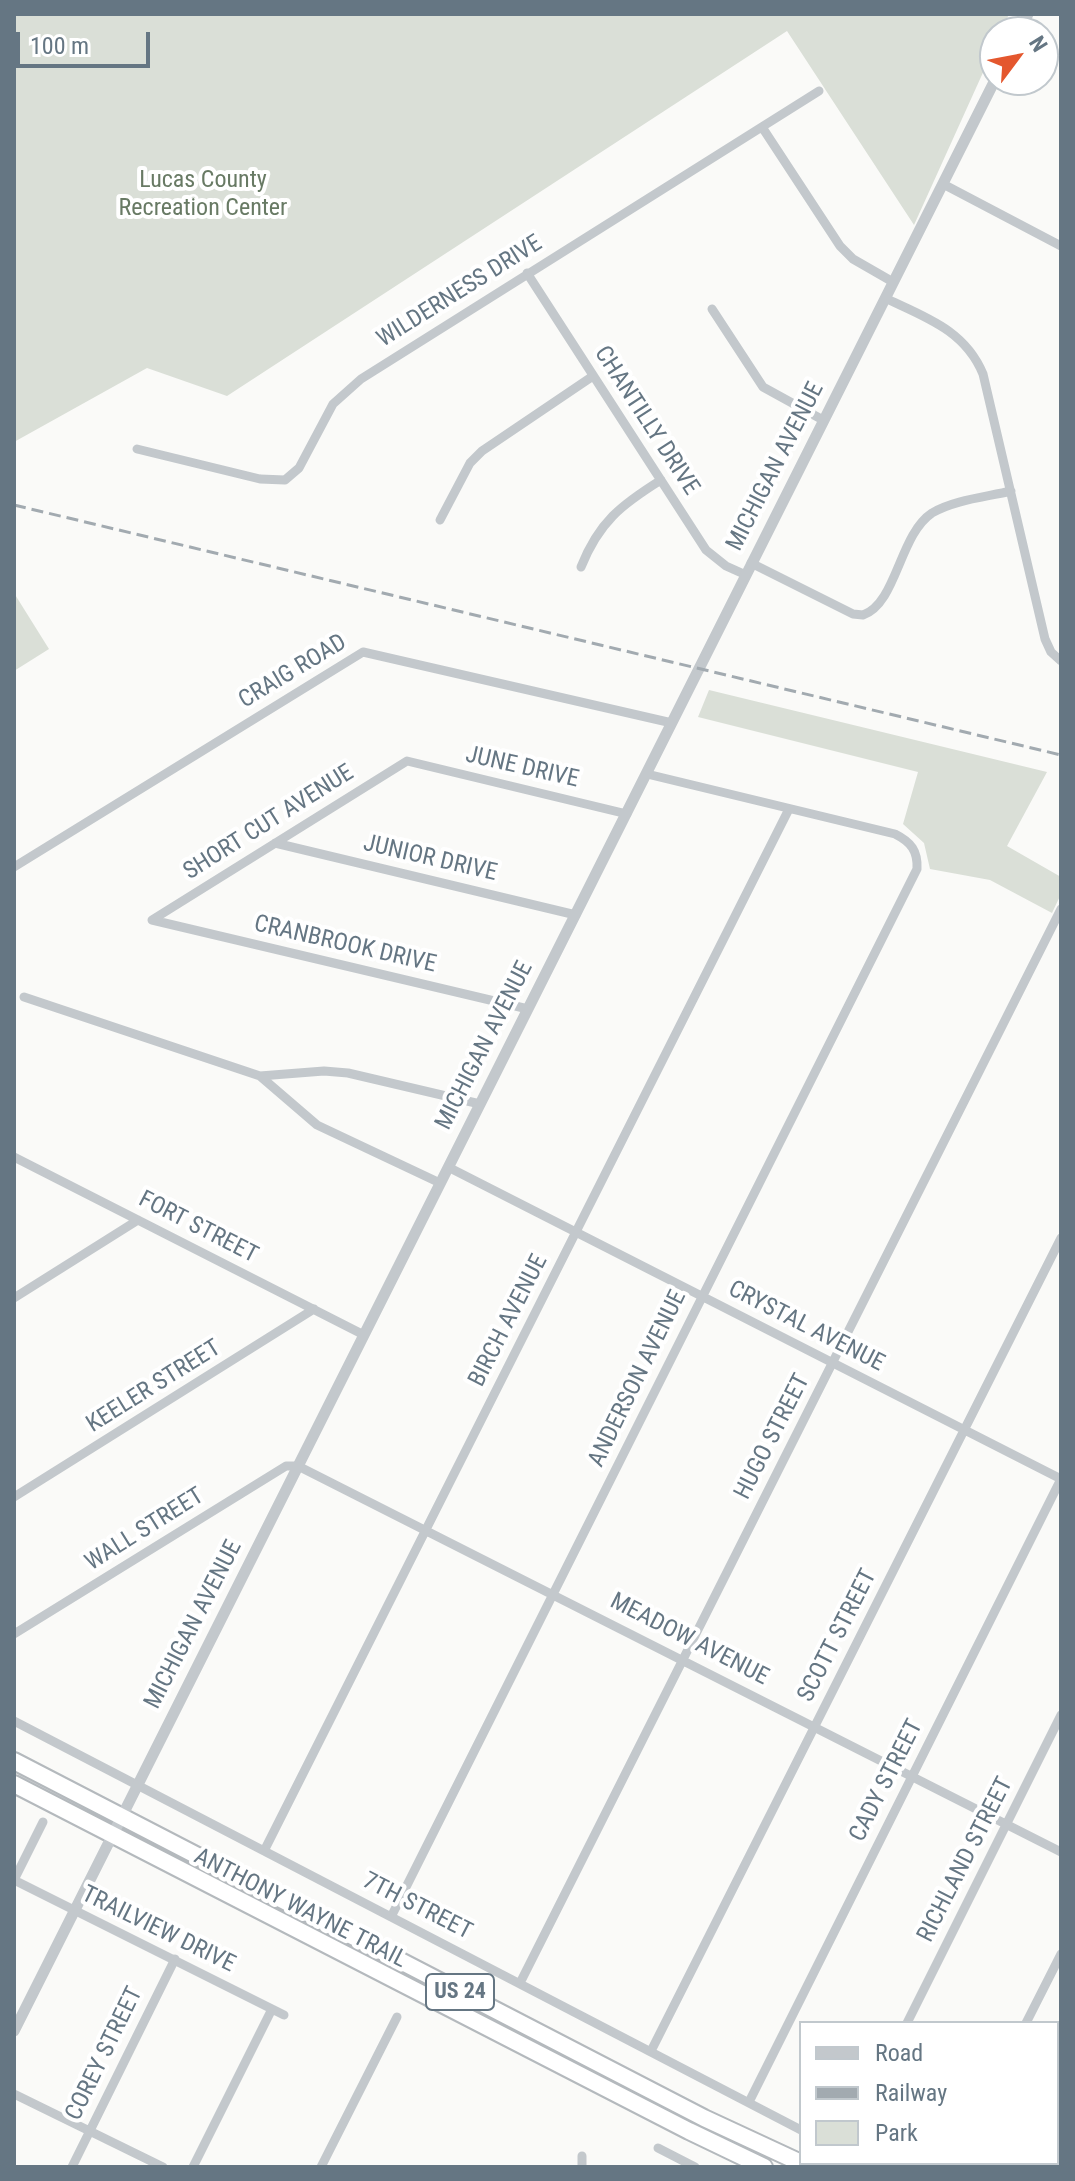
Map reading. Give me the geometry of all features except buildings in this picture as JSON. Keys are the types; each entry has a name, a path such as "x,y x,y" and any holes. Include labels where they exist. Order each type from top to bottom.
{"highway":[{"name":"ANTHONY WAYNE TRAIL","path":"14,1761 690,2111 799,2162"},
{"name":"ANTHONY WAYNE TRAIL","path":"14,1784 764,2167"}],"street":[{"name":"WILDERNESS DRIVE","path":"137,449 260,479 285,480 299,468 333,404 346,390 819,91"},
{"name":"MICHIGAN AVENUE","path":"14,2031 987,96"},
{"path":"762,127 840,246 853,259 893,282"},
{"path":"943,184 1061,246"},
{"name":"CHANTILLY DRIVE","path":"527,273 706,550 726,566 746,575"},
{"path":"885,298 944,326 970,349 983,374 1046,645 1061,661"},
{"path":"712,309 763,387 823,420"},
{"path":"440,520 470,463 482,451 593,376"},
{"path":"581,567 589,547 613,513 661,480"},
{"path":"751,563 853,614 863,615 877,607 915,534 930,515 943,508 1011,491"},
{"name":"CRAIG ROAD","path":"14,867 363,652 370,651 672,723"},
{"name":"JUNE DRIVE","path":"407,761 627,814"},
{"name":"SHORT CUT AVENUE","path":"152,920 407,761"},
{"path":"647,774 789,809"},
{"name":"ANDERSON AVENUE","path":"391,1917 917,869 918,859 909,842 895,834 789,809"},
{"name":"BIRCH AVENUE","path":"264,1851 789,809"},
{"name":"JUNIOR DRIVE","path":"275,843 576,915"},
{"name":"HUGO STREET","path":"520,1983 1061,909"},
{"name":"CRANBROOK DRIVE","path":"152,920 528,1009"},
{"path":"24,997 260,1076 317,1125 440,1183"},
{"path":"260,1076 324,1071 348,1073 480,1104"},
{"name":"FORT STREET","path":"14,1157 364,1335"},
{"name":"CRYSTAL AVENUE","path":"448,1167 1061,1479"},
{"path":"14,1298 138,1220"},
{"name":"SCOTT STREET","path":"651,2051 1061,1238"},
{"name":"KEELER STREET","path":"14,1497 314,1309"},
{"name":"WALL STREET","path":"14,1634 286,1466 298,1466"},
{"name":"MEADOW AVENUE","path":"298,1466 1061,1852"},
{"name":"CADY STREET","path":"749,2102 1061,1479"},
{"name":"RICHLAND STREET","path":"908,2021 1061,1715"},
{"name":"7TH STREET","path":"14,1721 799,2129"},
{"path":"14,1880 43,1822"},
{"name":"TRAILVIEW DRIVE","path":"14,1880 284,2015"},
{"path":"1027,2021 1061,1954"},
{"name":"COREY STREET","path":"72,2167 175,1959"},
{"path":"193,2167 272,2009"},
{"path":"321,2167 397,2017"},
{"path":"14,2094 163,2167"},
{"path":"658,2148 695,2167"},
{"path":"582,2156 582,2167"}],"green space":[{"name":"Lucas County Recreation Center","path":"14,14 1009,14 979,16 979,81 914,225 787,31 227,396 147,368 14,442"},
{"path":"14,593 49,649 14,671"},
{"path":"709,690 1047,772 1007,846 1061,877 1061,894 1052,913 990,880 930,869 924,843 903,824 918,772 698,717"}],"railway":[{"path":"14,505 1061,755"}]}
